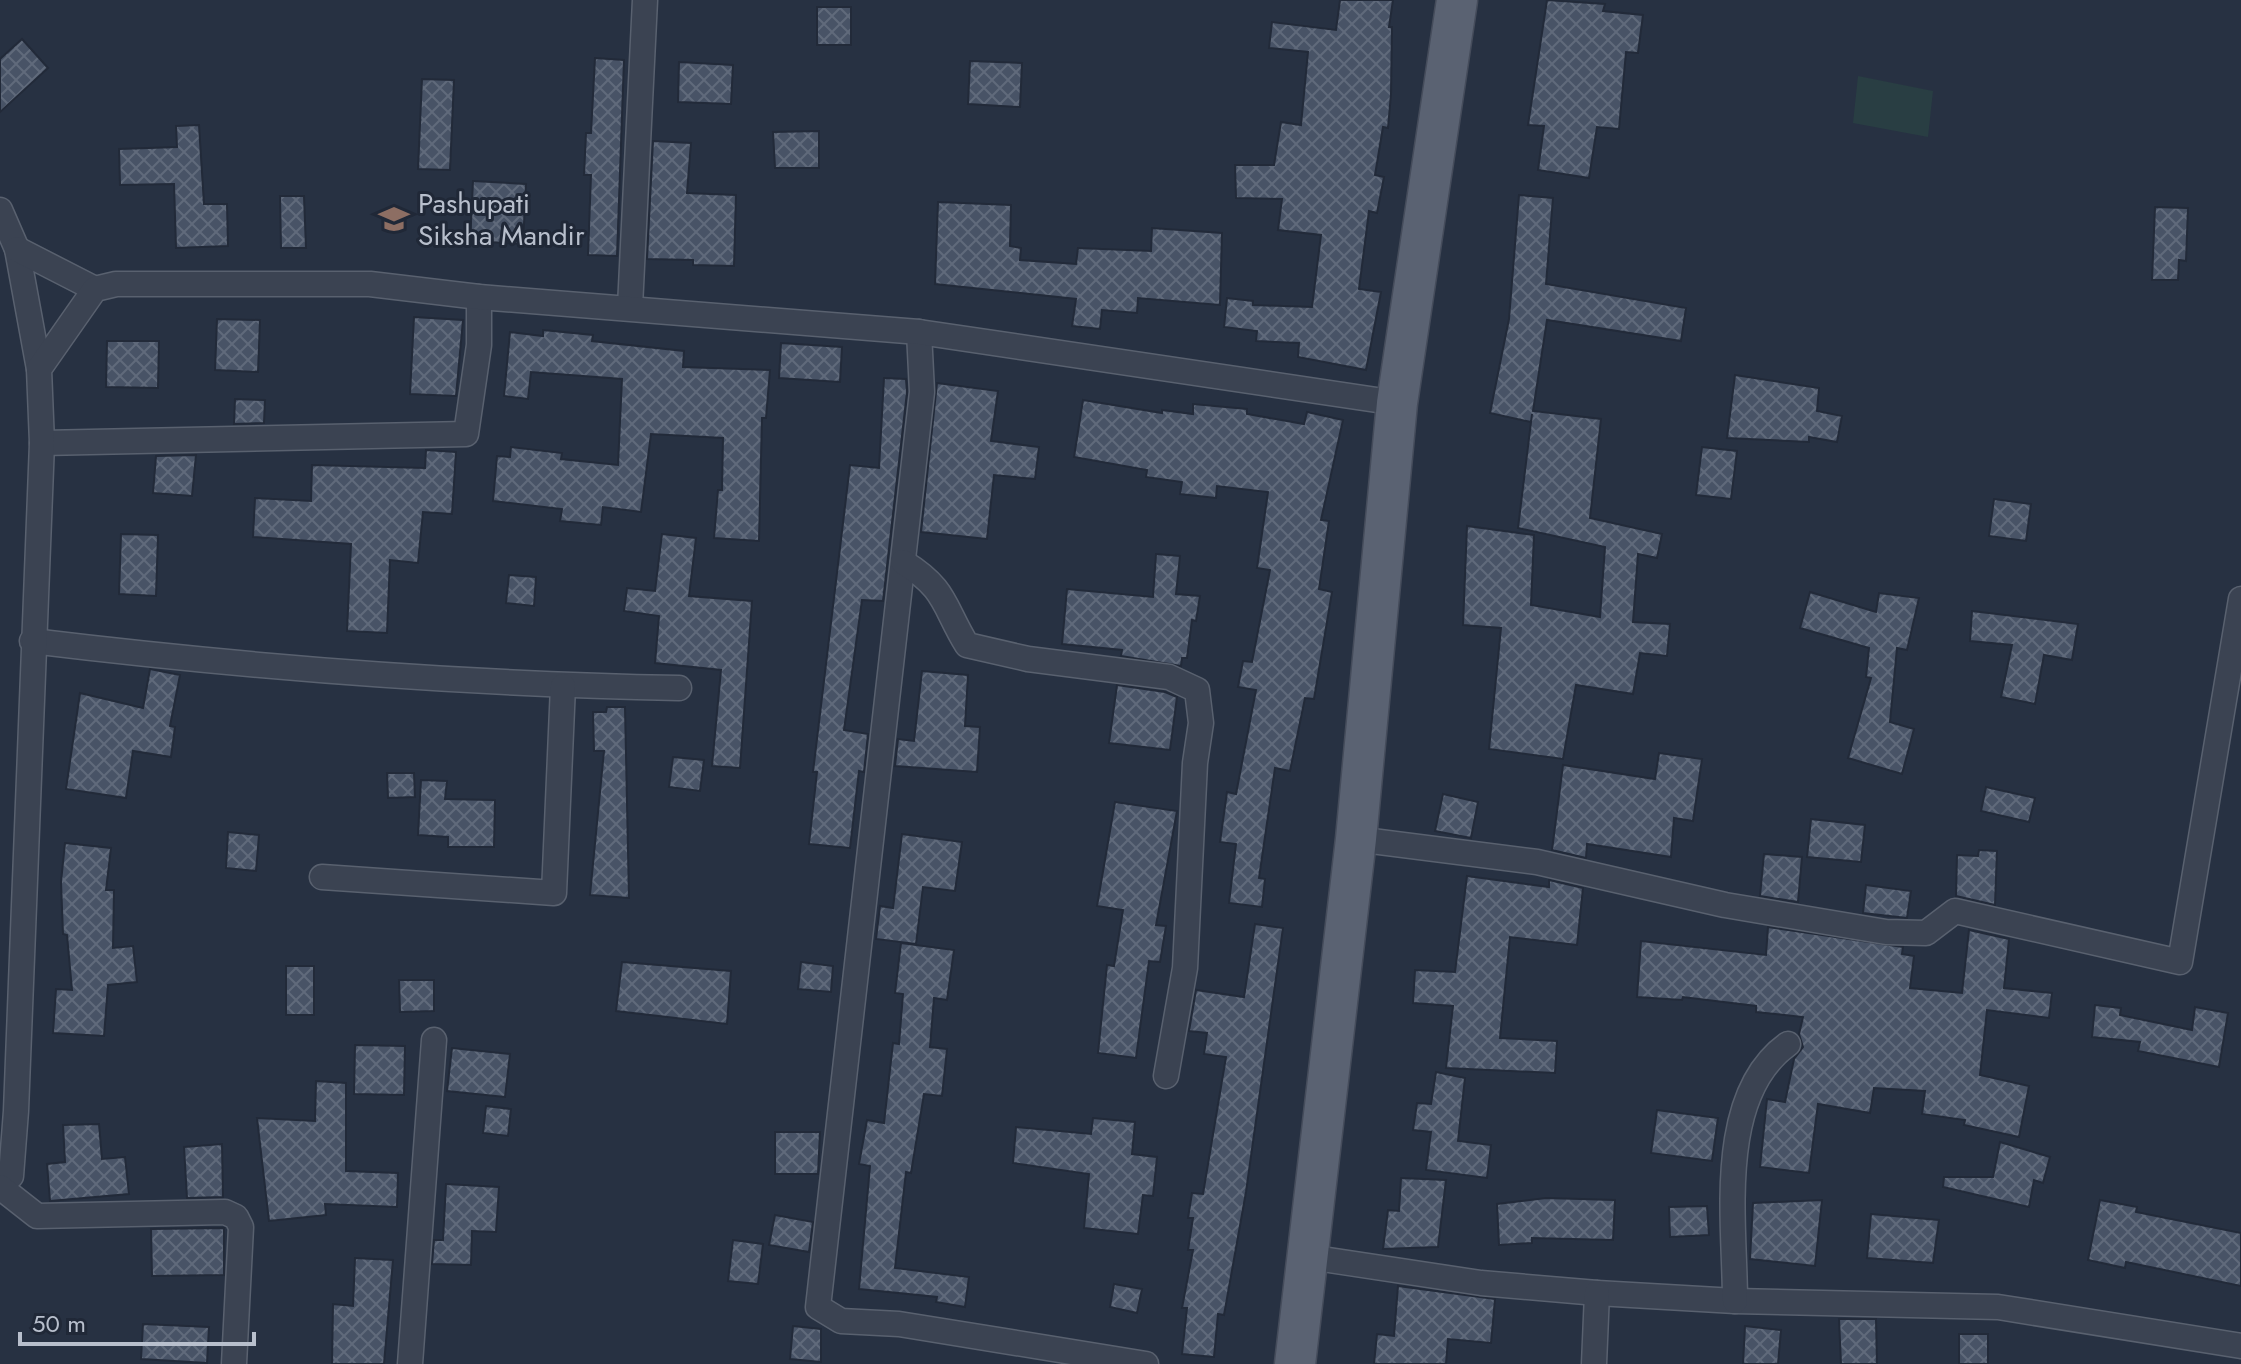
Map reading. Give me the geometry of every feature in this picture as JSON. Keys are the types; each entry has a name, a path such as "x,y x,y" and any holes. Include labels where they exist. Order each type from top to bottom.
{"main road":[{"path":"1295,1364 1356,839 1397,403 1457,0"}],"street":[{"path":"630,307 645,0"},
{"path":"0,210 17,249 39,369 42,443 16,1111 11,1176 0,1186 37,1216 225,1212 236,1217 241,1227 234,1364"},
{"path":"17,249 95,289 116,284 370,284 479,297 919,332 1397,403"},
{"path":"39,369 95,289"},
{"path":"42,443 466,434 479,345 479,297"},
{"path":"919,332 922,392 818,1307 841,1321 899,1324 1146,1364"},
{"path":"903,562 924,575 949,604 967,645 1028,659 1169,677 1197,690 1201,723 1195,763 1185,968 1166,1076"},
{"path":"1356,839 1537,862 1725,905 1886,932 1926,933 1955,911 2180,962 2241,599"},
{"path":"32,641 194,660 563,686 679,688"},
{"path":"322,877 554,893 563,686"},
{"path":"410,1364 434,1040"},
{"path":"1735,1301 1733,1173 1743,1110 1755,1080 1773,1054 1788,1044"},
{"path":"1309,1257 1481,1283 1597,1293 1735,1301 1998,1307 2241,1346"},
{"path":"1594,1364 1597,1293"}],"green space":[{"path":"1858,76 1933,91 1928,137 1853,123"}],"building":[{"path":"1340,0 1393,0 1389,27 1392,27 1388,128 1383,127 1375,175 1384,177 1377,213 1369,211 1359,289 1381,292 1366,370 1298,357 1299,343 1256,341 1257,331 1224,327 1227,298 1253,301 1253,305 1312,307 1321,235 1278,230 1282,199 1236,198 1235,165 1274,165 1281,122 1301,125 1308,52 1269,48 1272,22 1336,30"},
{"path":"1547,0 1605,4 1603,11 1643,15 1638,53 1626,52 1619,129 1597,127 1589,178 1538,170 1544,126 1528,125"},
{"path":"817,7 851,7 851,45 817,45"},
{"path":"22,39 48,68 0,112 0,59"},
{"path":"595,58 624,60 617,256 588,255 591,175 584,175 586,133 591,133"},
{"path":"970,61 1022,63 1020,107 968,104"},
{"path":"679,62 733,65 731,104 678,102"},
{"path":"422,79 454,80 450,170 418,169"},
{"path":"199,125 204,204 227,204 228,246 176,248 174,184 120,185 119,149 177,147 176,126"},
{"path":"819,131 819,168 775,168 773,132"},
{"path":"653,141 691,143 687,193 736,195 734,266 693,265 693,260 647,259"},
{"path":"473,181 526,184 523,244 470,241"},
{"path":"1519,195 1553,198 1546,284 1686,308 1681,341 1547,320 1533,411 1601,419 1590,518 1662,534 1657,558 1638,554 1633,622 1670,624 1667,656 1640,653 1633,694 1576,685 1563,759 1489,749 1501,628 1463,625 1467,526 1534,535 1531,605 1600,617 1605,547 1518,528 1532,414 1531,422 1490,413 1509,319"},
{"path":"280,196 304,196 306,248 281,248"},
{"path":"938,202 1011,205 1010,246 1021,248 1020,260 1076,264 1078,248 1151,251 1152,228 1222,233 1220,305 1138,298 1137,313 1102,310 1100,329 1072,326 1076,299 935,284"},
{"path":"2155,207 2188,208 2186,261 2179,260 2178,280 2152,280"},
{"path":"414,317 463,320 456,396 410,394"},
{"path":"217,319 260,320 258,372 215,370"},
{"path":"543,330 593,335 592,341 684,351 683,367 770,370 766,418 762,418 759,541 714,538 718,490 722,490 723,438 651,434 641,512 603,507 601,525 560,521 562,509 493,501 497,456 510,457 511,447 562,453 561,459 618,465 622,379 531,372 528,399 504,396 510,332 543,336"},
{"path":"107,341 159,341 158,388 106,387"},
{"path":"781,343 842,347 840,382 779,378"},
{"path":"1735,375 1819,388 1817,411 1842,416 1837,442 1809,437 1809,442 1727,438"},
{"path":"884,378 906,379 907,392 883,601 862,600 844,730 868,734 864,772 859,771 850,848 809,844 817,772 813,772 850,465 879,468"},
{"path":"937,383 998,391 991,441 1039,447 1035,479 994,475 987,539 921,532"},
{"path":"235,399 265,400 264,423 234,424"},
{"path":"1083,400 1162,413 1162,410 1193,414 1193,404 1247,409 1247,414 1304,424 1307,412 1343,420 1321,520 1329,521 1319,589 1332,592 1314,699 1305,698 1290,771 1275,768 1259,878 1265,879 1262,907 1229,903 1236,844 1220,842 1227,792 1236,794 1256,690 1238,687 1243,661 1252,662 1270,570 1257,568 1268,492 1217,486 1216,498 1180,494 1182,482 1146,477 1147,470 1074,457"},
{"path":"1702,447 1737,451 1731,499 1696,495"},
{"path":"426,450 456,452 452,514 423,512 418,563 390,560 387,633 347,631 351,544 253,537 255,498 311,501 312,465 425,468"},
{"path":"196,455 192,496 153,493 156,456"},
{"path":"1994,499 2031,504 2026,541 1989,536"},
{"path":"121,534 158,535 156,596 119,594"},
{"path":"662,534 696,538 689,596 752,601 740,768 712,766 721,670 655,663 659,616 624,611 627,588 655,591"},
{"path":"1156,554 1180,556 1176,594 1200,596 1196,621 1192,620 1187,658 1182,658 1181,666 1121,656 1122,650 1062,644 1067,589 1153,597"},
{"path":"509,575 536,577 534,606 506,603"},
{"path":"1810,592 1876,612 1879,593 1919,598 1907,650 1897,648 1890,722 1914,729 1902,774 1848,758 1871,678 1866,677 1869,648 1800,628"},
{"path":"1972,611 2078,624 2072,660 2044,655 2035,704 2001,697 2012,645 1970,641"},
{"path":"150,669 180,675 170,726 175,727 171,757 133,751 126,798 66,789 80,693 143,708"},
{"path":"922,671 968,675 965,726 980,727 977,772 895,766 898,739 914,741"},
{"path":"1117,685 1165,692 1177,697 1170,750 1109,743"},
{"path":"607,707 625,707 629,898 590,895 604,751 594,751 593,712 606,712"},
{"path":"1659,753 1702,759 1693,821 1674,818 1671,857 1587,844 1586,858 1552,850 1563,765 1655,779"},
{"path":"673,757 704,760 700,791 669,787"},
{"path":"387,773 414,773 415,797 388,798"},
{"path":"421,780 447,781 445,799 495,800 494,847 448,847 448,837 418,835"},
{"path":"1986,787 2035,798 2029,822 1981,811"},
{"path":"1443,794 1478,802 1471,838 1435,831"},
{"path":"1115,802 1177,811 1156,925 1166,926 1160,962 1149,961 1136,1058 1098,1053 1107,965 1114,966 1123,910 1097,906"},
{"path":"1811,819 1865,825 1861,862 1807,857"},
{"path":"228,832 259,835 256,871 226,868"},
{"path":"902,834 962,842 955,891 923,887 916,944 876,939 880,906 893,908"},
{"path":"65,843 111,848 106,890 114,890 113,948 133,946 137,982 108,985 104,1036 53,1033 56,989 72,990 67,935 63,934 61,882"},
{"path":"1979,850 1997,851 1995,905 1956,896 1957,855 1978,856"},
{"path":"1764,854 1802,857 1798,902 1760,896"},
{"path":"1467,876 1549,887 1549,880 1583,888 1577,945 1510,937 1500,1038 1557,1041 1555,1073 1446,1068 1453,1006 1413,1003 1415,970 1455,972"},
{"path":"1866,885 1911,891 1907,918 1863,913"},
{"path":"1255,924 1283,928 1246,1192 1224,1315 1218,1314 1214,1357 1182,1354 1187,1308 1182,1308 1193,1250 1188,1250 1193,1218 1188,1218 1192,1193 1203,1194 1226,1057 1204,1054 1207,1033 1189,1031 1196,990 1244,997"},
{"path":"1768,927 1903,947 1902,954 1914,956 1910,988 1962,993 1969,930 2009,939 2004,988 2052,993 2049,1018 1987,1010 1980,1075 2029,1086 2019,1137 1964,1125 1965,1120 1922,1114 1925,1091 1874,1088 1870,1113 1818,1104 1809,1173 1760,1167 1767,1099 1785,1102 1794,1059 1803,1047 1799,1034 1803,1017 1756,1012 1756,1006 1683,997 1682,1000 1637,997 1641,941 1766,955"},
{"path":"901,943 954,950 947,1000 934,998 930,1047 947,1049 942,1096 924,1094 911,1173 906,1172 895,1268 969,1277 965,1307 936,1302 937,1297 859,1289 870,1166 859,1164 867,1120 884,1123 893,1043 899,1044 903,994 895,993"},
{"path":"622,962 731,971 727,1024 616,1011"},
{"path":"801,962 833,966 831,992 798,989"},
{"path":"286,966 314,966 314,1015 286,1015"},
{"path":"399,980 434,980 434,1011 400,1012"},
{"path":"2095,1005 2121,1008 2120,1015 2192,1030 2195,1007 2228,1013 2219,1067 2138,1051 2140,1042 2092,1037"},
{"path":"355,1045 405,1046 404,1095 354,1094"},
{"path":"452,1048 510,1054 505,1097 447,1091"},
{"path":"1436,1072 1465,1078 1458,1141 1491,1145 1487,1178 1426,1170 1431,1132 1413,1130 1417,1103 1431,1104"},
{"path":"316,1081 346,1083 346,1171 398,1173 397,1207 325,1204 326,1215 269,1221 257,1118 315,1121"},
{"path":"486,1106 511,1109 508,1136 483,1133"},
{"path":"1657,1110 1718,1118 1712,1161 1651,1153"},
{"path":"1093,1118 1135,1122 1132,1154 1157,1157 1153,1196 1143,1195 1138,1234 1084,1228 1089,1174 1013,1163 1016,1127 1091,1134"},
{"path":"99,1124 102,1159 125,1157 129,1194 50,1201 47,1164 65,1162 63,1125"},
{"path":"775,1132 820,1132 818,1174 775,1174"},
{"path":"2000,1142 2050,1157 2043,1183 2034,1180 2029,1207 1943,1187 1944,1177 1993,1177"},
{"path":"222,1144 223,1197 187,1198 184,1147"},
{"path":"1401,1178 1446,1180 1438,1247 1383,1249 1388,1210 1399,1211"},
{"path":"446,1184 499,1187 496,1232 472,1231 471,1265 432,1264 434,1240 443,1240"},
{"path":"1546,1198 1615,1200 1613,1240 1532,1238 1532,1243 1499,1245 1497,1204"},
{"path":"1822,1200 1815,1266 1750,1259 1753,1203"},
{"path":"2100,1200 2137,1207 2136,1212 2241,1233 2241,1286 2126,1262 2125,1268 2088,1260"},
{"path":"1707,1206 1709,1235 1670,1237 1669,1207"},
{"path":"1871,1214 1939,1220 1933,1263 1867,1258"},
{"path":"775,1215 813,1222 809,1252 769,1245"},
{"path":"224,1228 224,1275 152,1276 151,1229"},
{"path":"733,1240 763,1244 758,1284 728,1281"},
{"path":"355,1258 393,1260 384,1364 332,1364 333,1304 353,1306"},
{"path":"1114,1284 1142,1289 1137,1313 1110,1307"},
{"path":"1398,1286 1495,1299 1491,1343 1448,1339 1446,1364 1374,1364 1377,1334 1394,1336"},
{"path":"1839,1319 1876,1319 1877,1364 1841,1364"},
{"path":"143,1324 209,1327 207,1363 141,1359"},
{"path":"793,1326 821,1329 821,1362 790,1359"},
{"path":"1745,1326 1781,1330 1778,1364 1743,1364"},
{"path":"1959,1334 1988,1334 1988,1364 1959,1364"}],"place":[{"name":"Pashupati Siksha Mandir","path":"394,219"}]}
